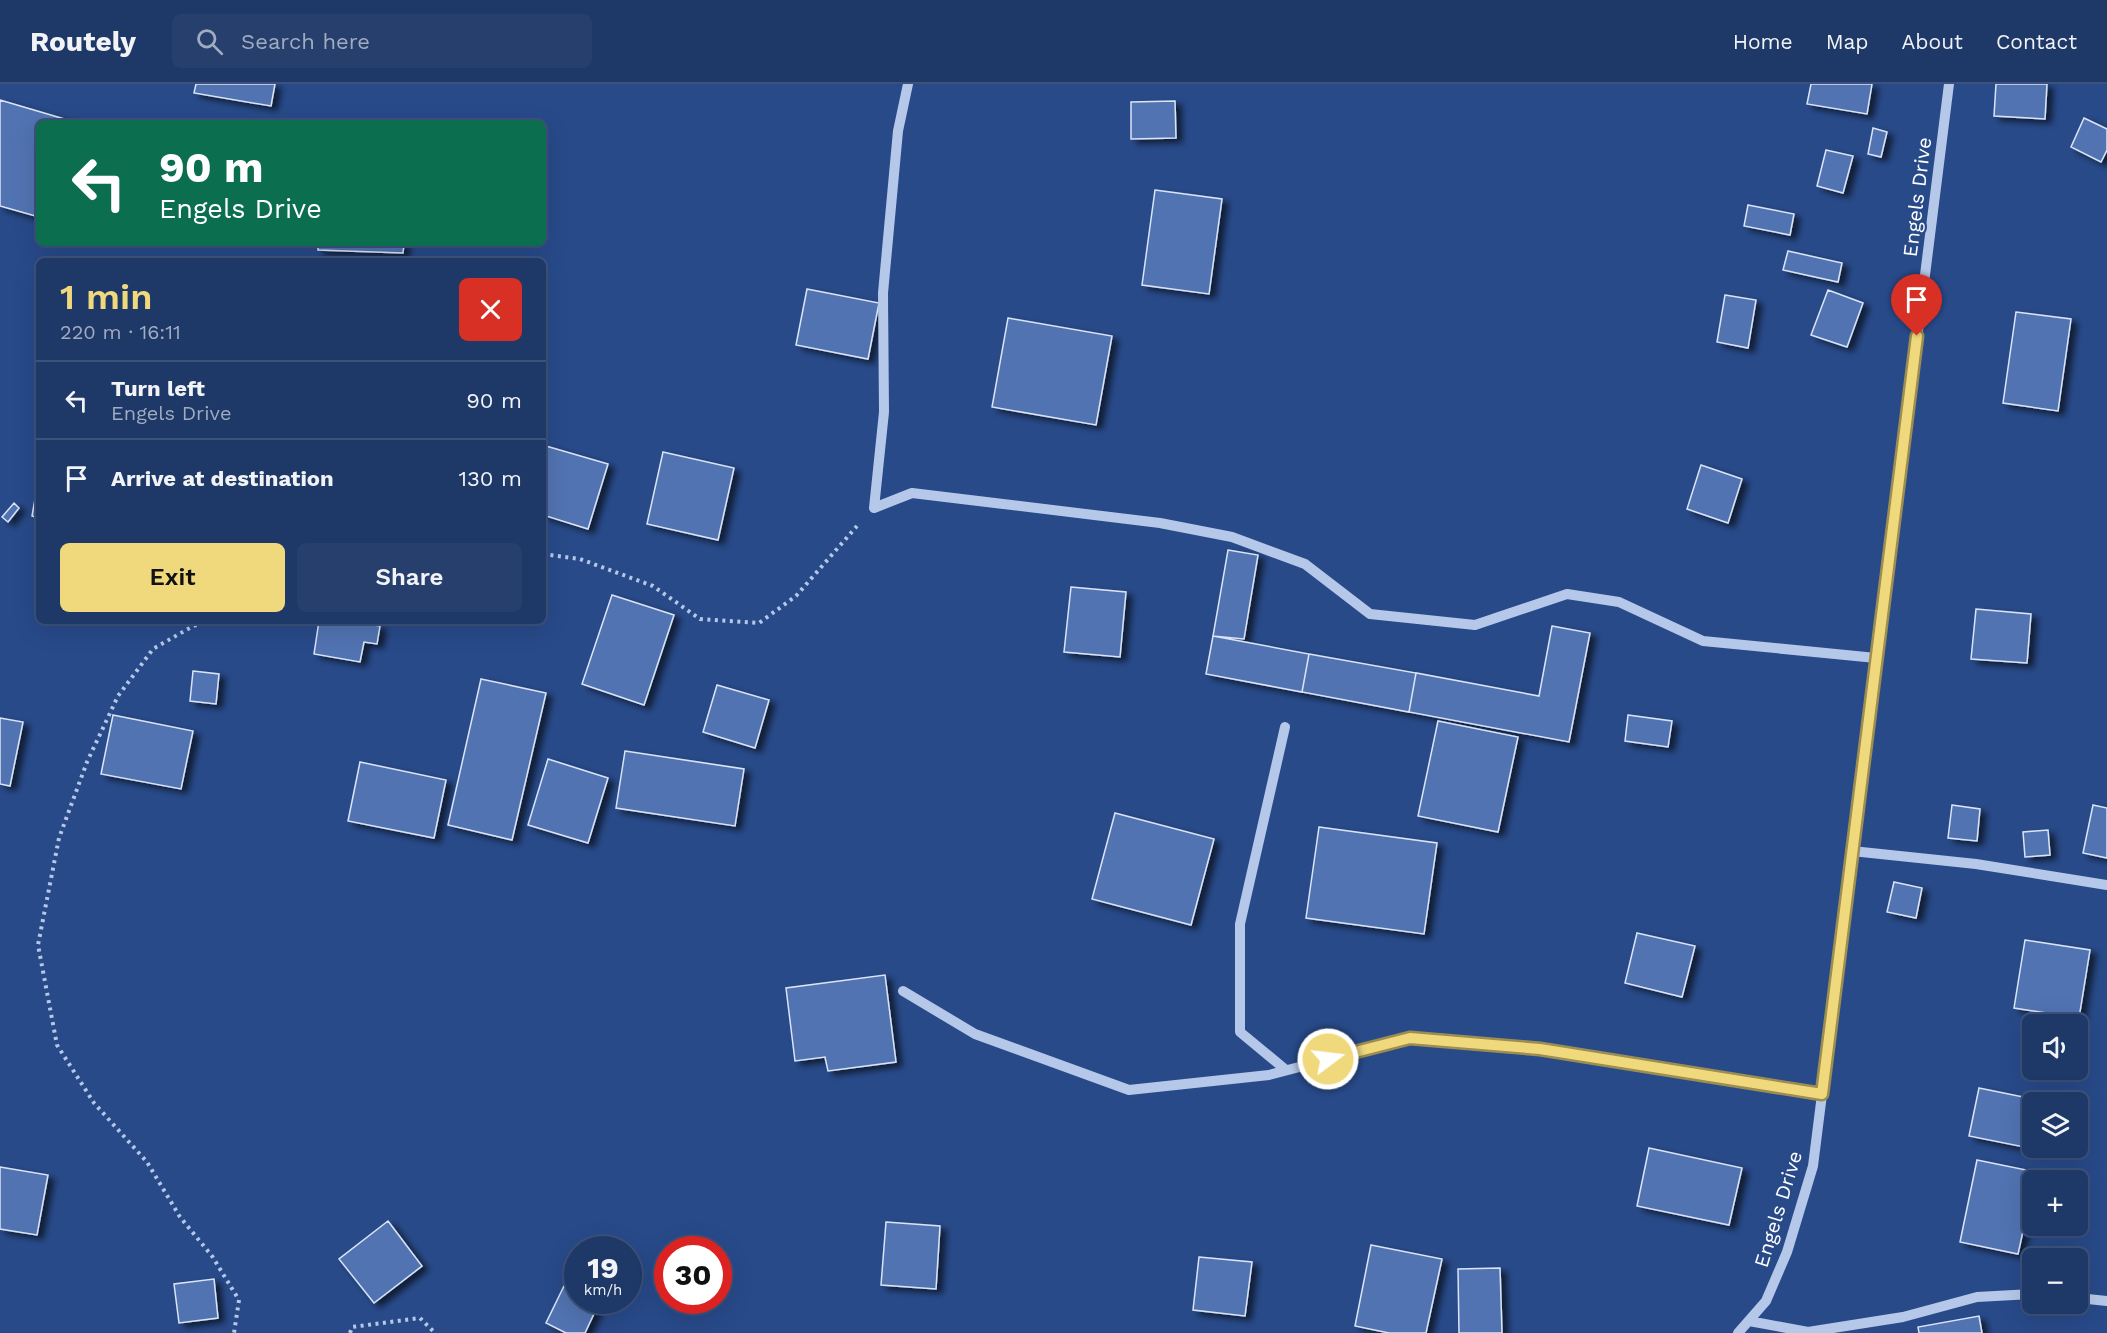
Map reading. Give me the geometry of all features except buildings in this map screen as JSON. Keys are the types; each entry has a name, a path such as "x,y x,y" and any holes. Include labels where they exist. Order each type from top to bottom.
{"street":[{"path":"908,84 898,131 883,293 884,412 874,508 912,493 1160,523 1232,537 1305,564 1370,614 1475,626 1567,594 1619,602 1703,641 1876,658"},
{"name":"Engels Drive","path":"1738,1333 1766,1300 1787,1252 1813,1166 1949,84"},
{"path":"1285,727 1240,924 1239,1032 1286,1070"},
{"path":"1852,851 1976,864 2107,885"},
{"path":"903,991 975,1034 1129,1090 1269,1075 1410,1038 1540,1049 1822,1094"},
{"path":"1749,1321 1808,1332 1903,1317 1977,1297 2022,1295"},
{"path":"2088,1299 2107,1301"}],"path":[{"path":"546,554 579,559 653,586 700,619 759,623 796,596 874,508"},
{"path":"200,624 153,649 118,696 87,762 59,838 38,945 57,1045 94,1102 147,1162 180,1217 212,1256 239,1300 234,1333"},
{"path":"350,1333 352,1326 420,1318 435,1333"}],"route":[{"path":"1328,1059 1410,1038 1540,1049 1822,1094 1917,336"}]}
